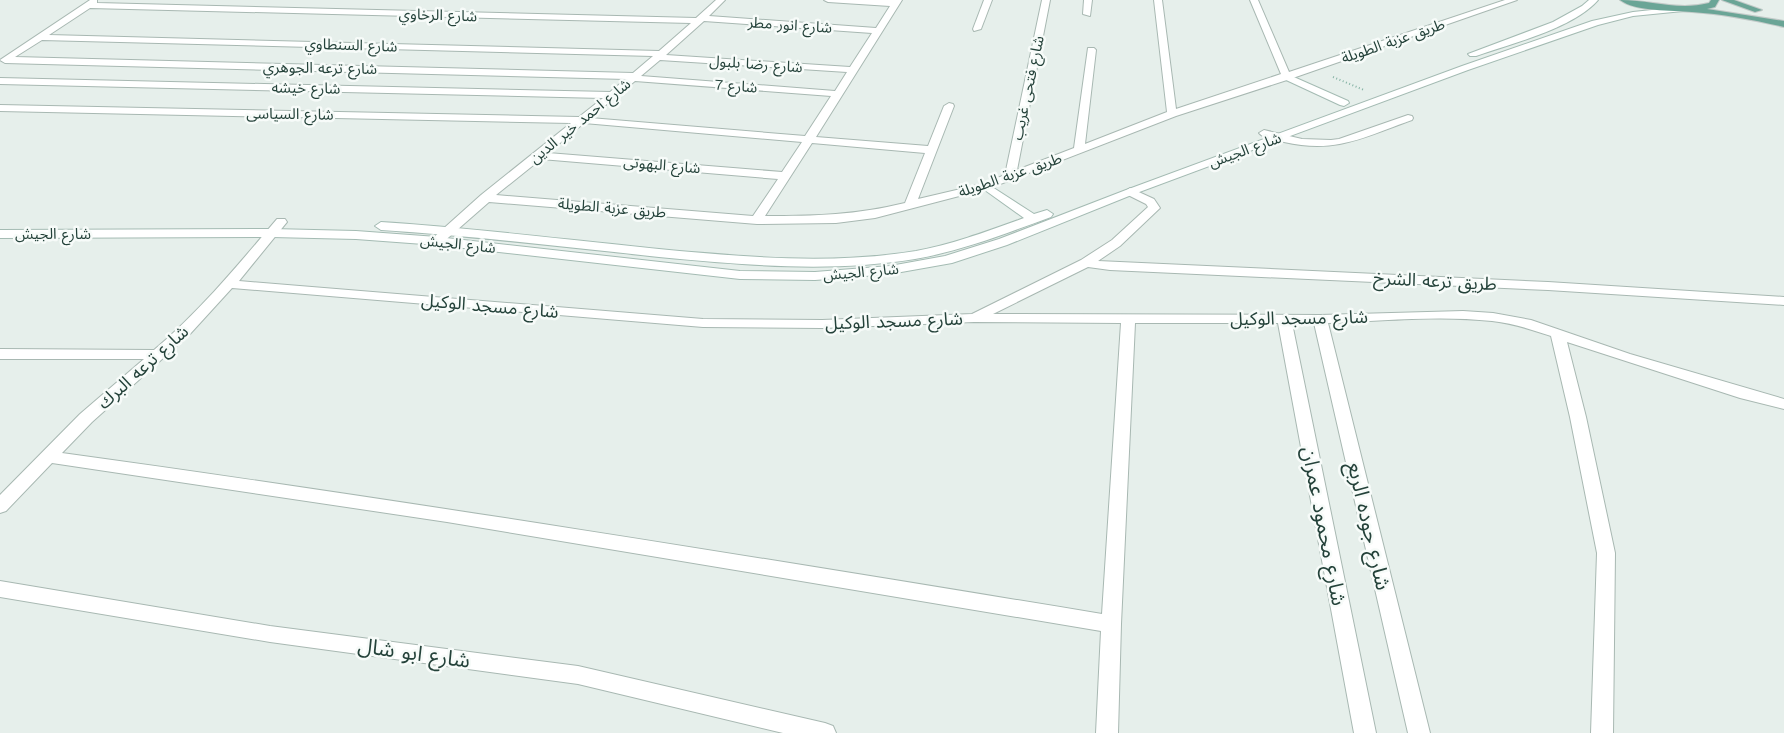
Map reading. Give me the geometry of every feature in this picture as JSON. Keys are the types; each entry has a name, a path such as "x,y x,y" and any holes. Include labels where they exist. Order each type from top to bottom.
{"main road":[{"path":"1624,0 1744,16 1784,24"},
{"path":"1684,9 1712,5 1715,0"},
{"path":"1726,0 1784,16"}],"street":[{"name":"شارع احمد خير الدين","path":"437,241 486,198 660,56 721,0"},
{"path":"828,0 896,2"},
{"path":"976,29 988,0"},
{"name":"شارع فتحى غريب","path":"1010,177 1046,0"},
{"path":"1087,14 1088,0"},
{"path":"1158,0 1172,114"},
{"path":"1254,0 1287,77 1344,103"},
{"name":"طريق عزبة الطويلة","path":"486,198 757,220 836,219 875,214 986,186 1172,114 1513,0"},
{"name":"شارع الجيش","path":"0,234 277,228 437,241 740,275 815,276 887,264 994,234 1574,16 1590,6 1594,0"},
{"path":"757,220 896,2"},
{"name":"شارع الرخاوي","path":"92,3 700,20"},
{"path":"2,61 92,3"},
{"name":"شارع الجيش","path":"0,224 448,231 749,262 887,264 947,260 1280,138 1464,68 1595,23 1633,14 1684,9"},
{"name":"شارع انور مطر","path":"700,20 878,31"},
{"name":"شارع السنطاوي","path":"41,37 660,56"},
{"path":"1079,150 1091,50"},
{"name":"شارع رضا بلبول","path":"660,56 853,70"},
{"name":"شارع ترعه الجوهري","path":"2,61 634,77"},
{"name":"شارع 7","path":"634,77 838,94"},
{"name":"شارع خيشه","path":"0,81 612,95"},
{"path":"910,206 949,106"},
{"name":"شارع السياسى","path":"0,108 581,120 932,150"},
{"path":"1264,133 1280,138 1330,144 1341,142 1408,118"},
{"name":"شارع البهوتى","path":"538,155 786,176"},
{"path":"986,186 1033,219"},
{"path":"974,318 1086,263 1116,243 1154,208 1150,202 1130,192"},
{"name":"شارع ترعه البرك","path":"0,506 86,418 185,331 229,284 277,228"},
{"name":"طريق ترعه الشرخ","path":"1086,263 1110,266 1548,286 1784,300"},
{"name":"شارع مسجد الوكيل","path":"229,284 703,323 822,324 974,318 1320,319 1463,315 1493,317 1526,323 1558,335 1745,394 1784,404"},
{"path":"1107,733 1111,624 1128,319"},
{"name":"شارع محمود عمران","path":"1284,319 1365,733"},
{"name":"شارع جوده الربع","path":"1320,319 1419,733"},
{"path":"1558,335 1578,416 1606,553 1602,733"},
{"path":"0,354 158,355"},
{"path":"47,457 418,510 701,554 1111,624"},
{"name":"شارع ابو شال","path":"0,590 270,634 578,675 825,733"}],"path":[{"path":"1311,69 1372,93"}]}
